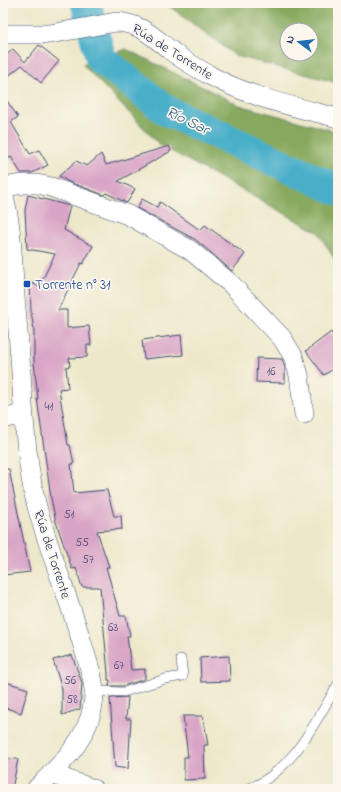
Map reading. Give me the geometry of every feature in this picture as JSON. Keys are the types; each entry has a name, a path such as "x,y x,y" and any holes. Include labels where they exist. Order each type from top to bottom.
{"street":[{"name":"Rúa de Torrente","path":"3,34 38,34 76,30 104,24 125,22 136,25 155,37 175,53 213,77 253,95 338,118"},
{"path":"3,187 37,184 51,187 128,215 190,250 231,284 282,338 293,356 299,375 304,414"},
{"name":"Rúa de Torrente","path":"3,194 6,202 11,235 23,414 36,502 80,635 92,678 94,691 91,716 83,735 69,755 36,789"},
{"path":"3,419 23,414"},
{"path":"52,774 93,789"}],"lane":[{"path":"94,691 124,692 165,679 183,676 181,659"},
{"path":"248,789 259,785 274,775 290,759 301,746 338,684"}],"green space":[{"path":"165,3 338,3 338,83 236,56"},
{"path":"126,49 239,105 338,132 338,265 318,232 160,145 83,65"}],"building":[{"path":"39,45 59,61 41,83 22,65 3,80 3,58 13,49 25,62"},
{"path":"3,95 18,117 11,122 30,154 39,150 48,165 32,173 21,173 11,157 3,162"},
{"path":"169,146 171,151 118,181 135,189 127,203 106,193 104,195 69,182 59,176 76,161 87,166 101,154 106,165"},
{"path":"28,195 70,206 64,230 93,246 83,264 81,263 58,310 67,310 67,328 89,326 91,345 87,345 87,357 69,358 70,366 66,367 68,388 59,389 68,445 70,445 74,464 71,464 74,493 107,490 114,516 121,516 122,529 97,531 109,567 106,567 120,616 126,616 130,636 127,636 131,670 145,669 145,679 123,686 109,686 110,680 108,680 100,587 82,587 76,568 72,569 56,522 51,498 37,398 30,282 39,287 55,254 27,249 25,210"},
{"path":"142,199 157,207 160,202 200,230 205,225 245,254 232,271 196,240 137,208"},
{"path":"331,332 338,342 338,366 324,375 306,351"},
{"path":"181,335 183,355 144,359 142,340"},
{"path":"257,358 282,359 285,368 285,383 256,382"},
{"path":"3,469 9,469 30,572 3,575"},
{"path":"72,655 82,683 80,709 62,715 62,689 53,660"},
{"path":"229,656 230,681 201,682 200,658"},
{"path":"3,681 28,689 21,713 3,707"},
{"path":"128,697 126,719 131,719 128,769 115,767 110,698"},
{"path":"183,716 203,716 208,745 204,745 205,779 184,780 184,757 188,757"},
{"path":"3,758 18,759 12,789 3,789"}],"waterway":[{"name":"Río Sar","path":"86,3 101,59 167,111 338,190"}],"place":[{"name":"Torrente n° 31","path":"27,284"}]}
